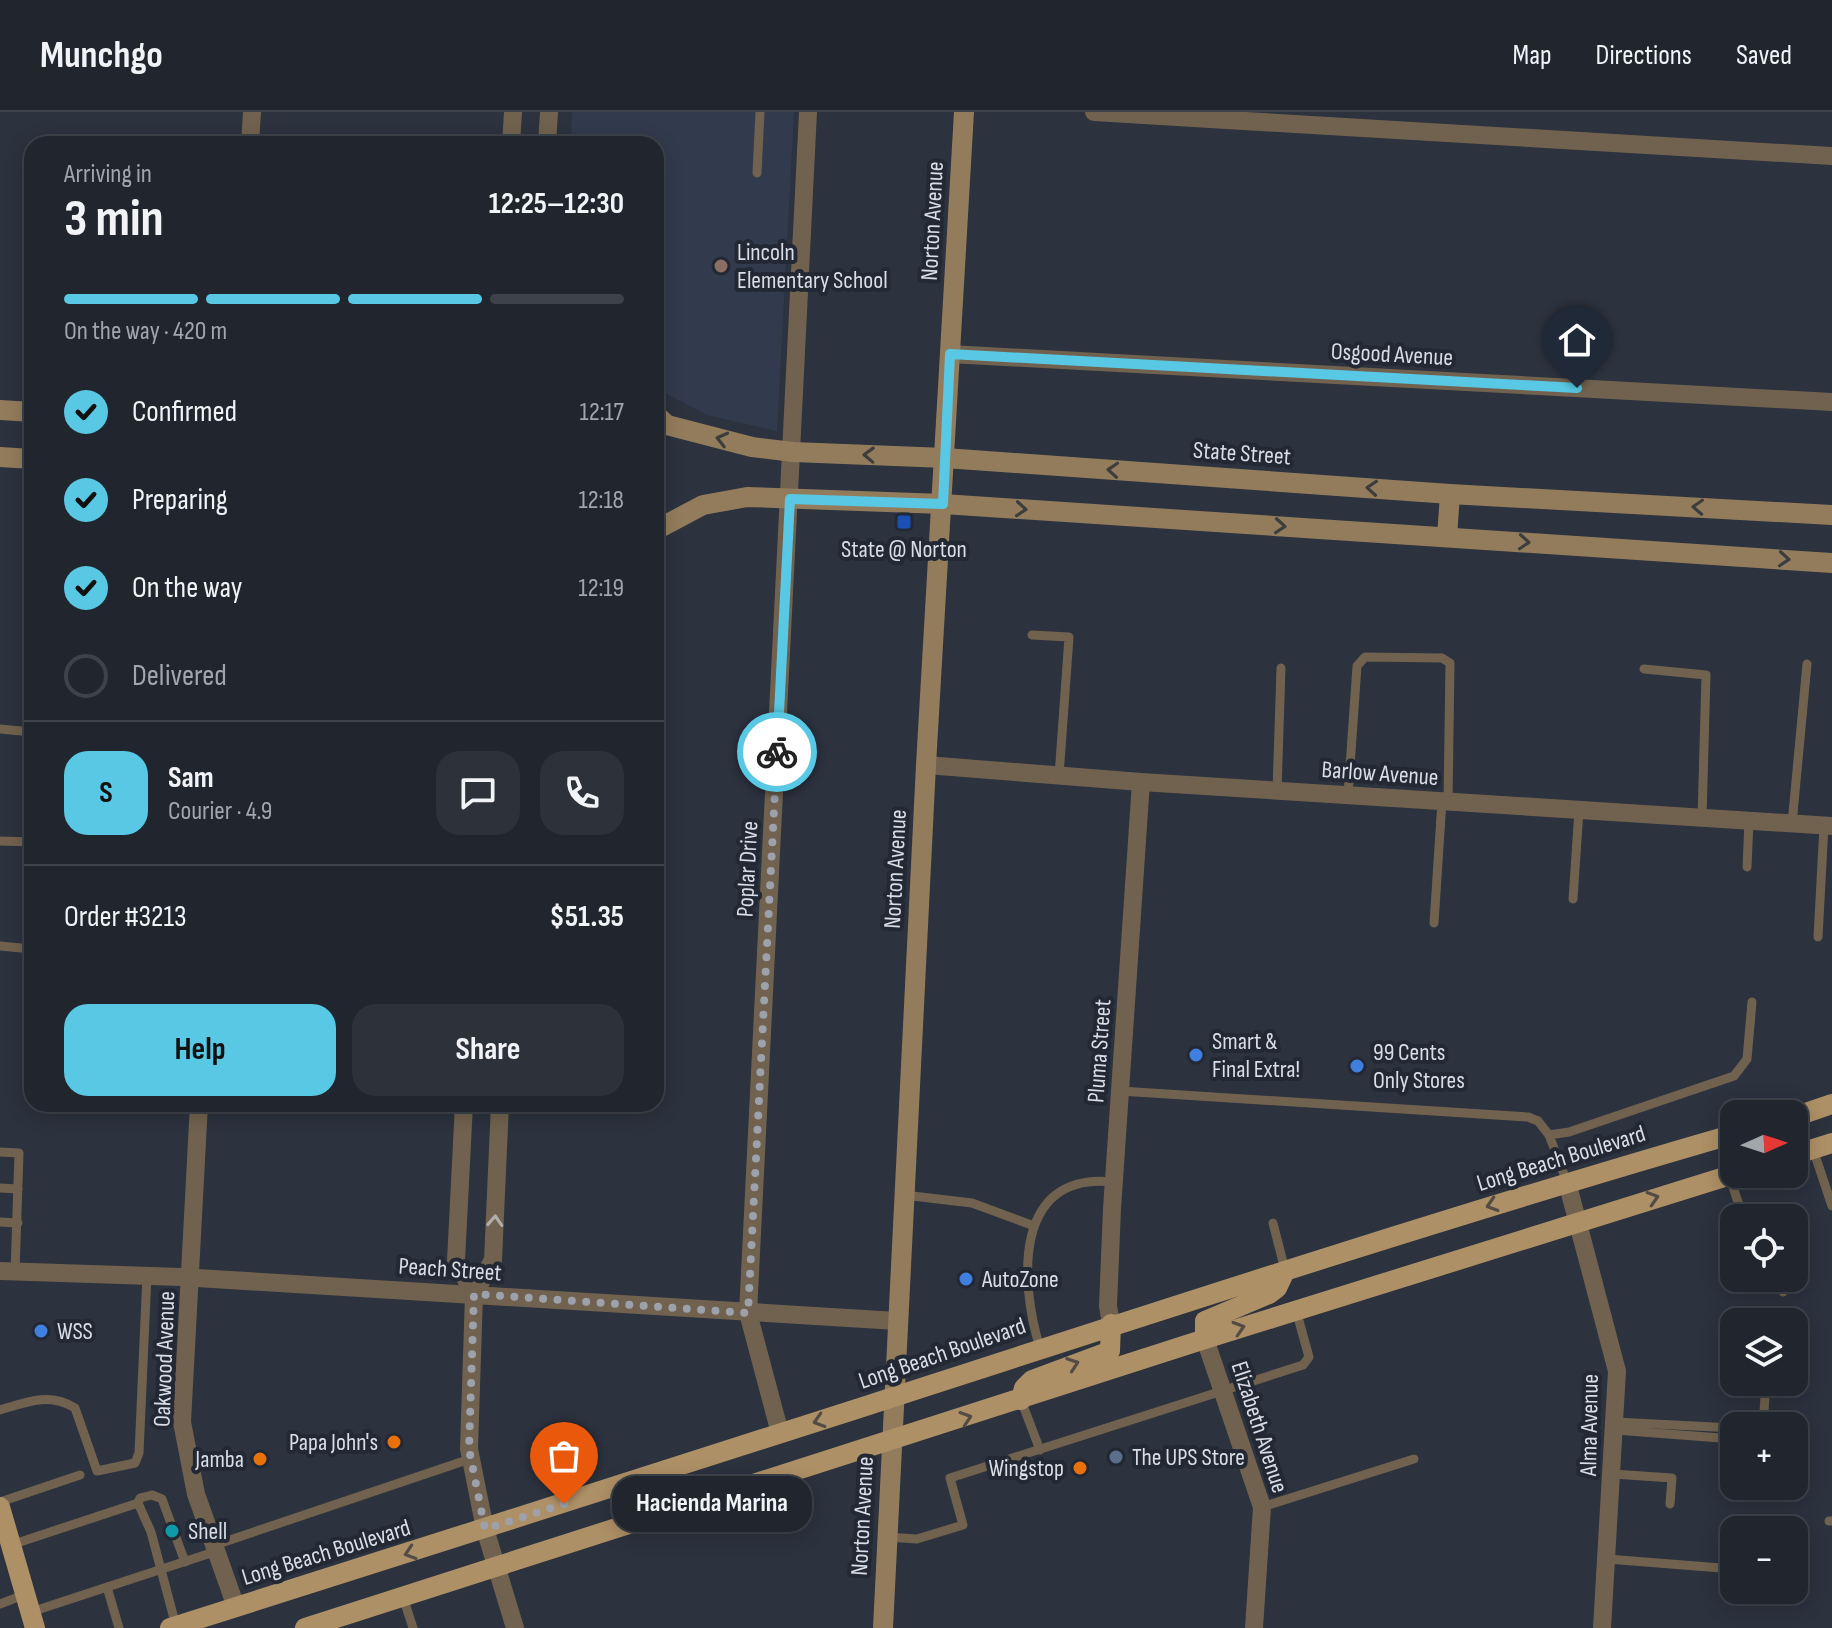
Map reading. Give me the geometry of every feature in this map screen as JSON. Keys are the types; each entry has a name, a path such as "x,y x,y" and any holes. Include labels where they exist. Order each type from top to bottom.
{"main road":[{"name":"Norton Avenue","path":"883,1628 926,765 964,112"},
{"path":"0,410 24,412"},
{"name":"State Street","path":"664,422 752,447 793,452 945,458 1450,494 1832,515"},
{"path":"0,457 24,458"},
{"path":"1447,537 1450,494"},
{"path":"664,526 703,505 747,497 943,504 1832,563"},
{"path":"1808,1112 1832,1104"},
{"name":"Long Beach Boulevard","path":"173,1627 894,1397 1111,1324 1567,1182 1720,1138"},
{"path":"306,1628 352,1620 403,1596 1720,1178"},
{"path":"1205,1339 1205,1321 1269,1294 1277,1288 1285,1271"},
{"path":"1021,1400 1024,1388 1032,1380 1110,1351 1111,1324"},
{"path":"0,1504 6,1537 31,1612"}],"street":[{"path":"250,136 252,112"},
{"path":"512,136 513,112"},
{"path":"548,136 549,112"},
{"name":"Poplar Drive","path":"780,1433 748,1313 808,112"},
{"path":"1094,112 1832,156"},
{"name":"Osgood Avenue","path":"950,354 1832,402"},
{"name":"Barlow Avenue","path":"926,765 1141,782 1828,826"},
{"name":"Pluma Street","path":"1111,1324 1108,1306 1114,1182 1141,782"},
{"name":"Oakwood Avenue","path":"199,1112 182,1422 196,1494 236,1607"},
{"path":"464,1112 456,1261 474,1294"},
{"path":"500,1112 493,1260 474,1294 470,1459 485,1529 515,1628"},
{"name":"Alma Avenue","path":"1567,1182 1617,1371 1602,1628"},
{"name":"Peach Street","path":"8,1272 190,1277 897,1321"},
{"name":"Elizabeth Avenue","path":"1205,1339 1262,1507 1254,1628"}],"lane":[{"path":"757,173 760,112"},
{"path":"1032,635 1069,637 1059,776"},
{"path":"1348,795 1357,666 1365,657 1442,658 1450,663 1445,802 1434,923"},
{"path":"1792,824 1807,664"},
{"path":"1277,791 1281,668"},
{"path":"1644,669 1706,675 1702,818"},
{"path":"0,729 24,731"},
{"path":"1573,899 1579,810"},
{"path":"1747,867 1749,821"},
{"path":"1818,937 1828,826"},
{"path":"0,841 24,842"},
{"path":"0,946 24,948"},
{"path":"1549,1135 1569,1132 1734,1076 1747,1059 1752,1002"},
{"path":"1120,1091 1528,1117 1538,1121 1549,1135 1567,1182"},
{"path":"1813,1149 1832,1206"},
{"path":"0,1152 19,1153 18,1223 8,1272"},
{"path":"1040,1348 1028,1311 1029,1236 1047,1201 1089,1179 1114,1182"},
{"path":"0,1188 18,1189"},
{"path":"904,1195 972,1203 1034,1226"},
{"path":"0,1222 18,1223"},
{"path":"1273,1223 1285,1271"},
{"path":"0,1410 45,1399 66,1403 75,1408 97,1471 135,1463 139,1453 147,1275"},
{"path":"887,1537 917,1539 963,1525 950,1478 1303,1365 1309,1357 1296,1310"},
{"path":"1021,1400 1040,1450"},
{"path":"1615,1426 1720,1428"},
{"path":"1615,1426 1720,1437"},
{"path":"0,1604 31,1612 185,1562 216,1548 470,1459"},
{"path":"1262,1507 1414,1459"},
{"path":"1613,1474 1672,1478 1670,1504"},
{"path":"0,1504 80,1475"},
{"path":"173,1627 162,1569 138,1503 140,1498 152,1495 162,1499 185,1562"},
{"path":"6,1537 138,1503"},
{"path":"1607,1559 1720,1568"},
{"path":"107,1587 119,1628"},
{"path":"403,1596 413,1628"}],"shaded area":[{"name":"Lincoln Elementary School","path":"572,112 794,112 777,431 707,415 664,392 664,136 571,136"}],"way so far":[{"path":"564,1504 485,1529 469,1449 474,1294 748,1313 777,752"}],"place":[{"name":"Lincoln Elementary School","path":"721,266"},
{"name":"State @ Norton","path":"904,522"},
{"name":"Smart & Final Extra!","path":"1196,1055"},
{"name":"99 Cents Only Stores","path":"1357,1066"},
{"name":"AutoZone","path":"966,1279"},
{"name":"WSS","path":"41,1331"},
{"name":"Papa John's","path":"394,1442"},
{"name":"The UPS Store","path":"1116,1457"},
{"name":"Jamba","path":"260,1459"},
{"name":"Wingstop","path":"1080,1468"},
{"name":"Hacienda Marina","path":"564,1504"},
{"name":"Shell","path":"172,1531"}],"route":[{"path":"777,752 790,499 943,504 950,354 1577,388"}]}
